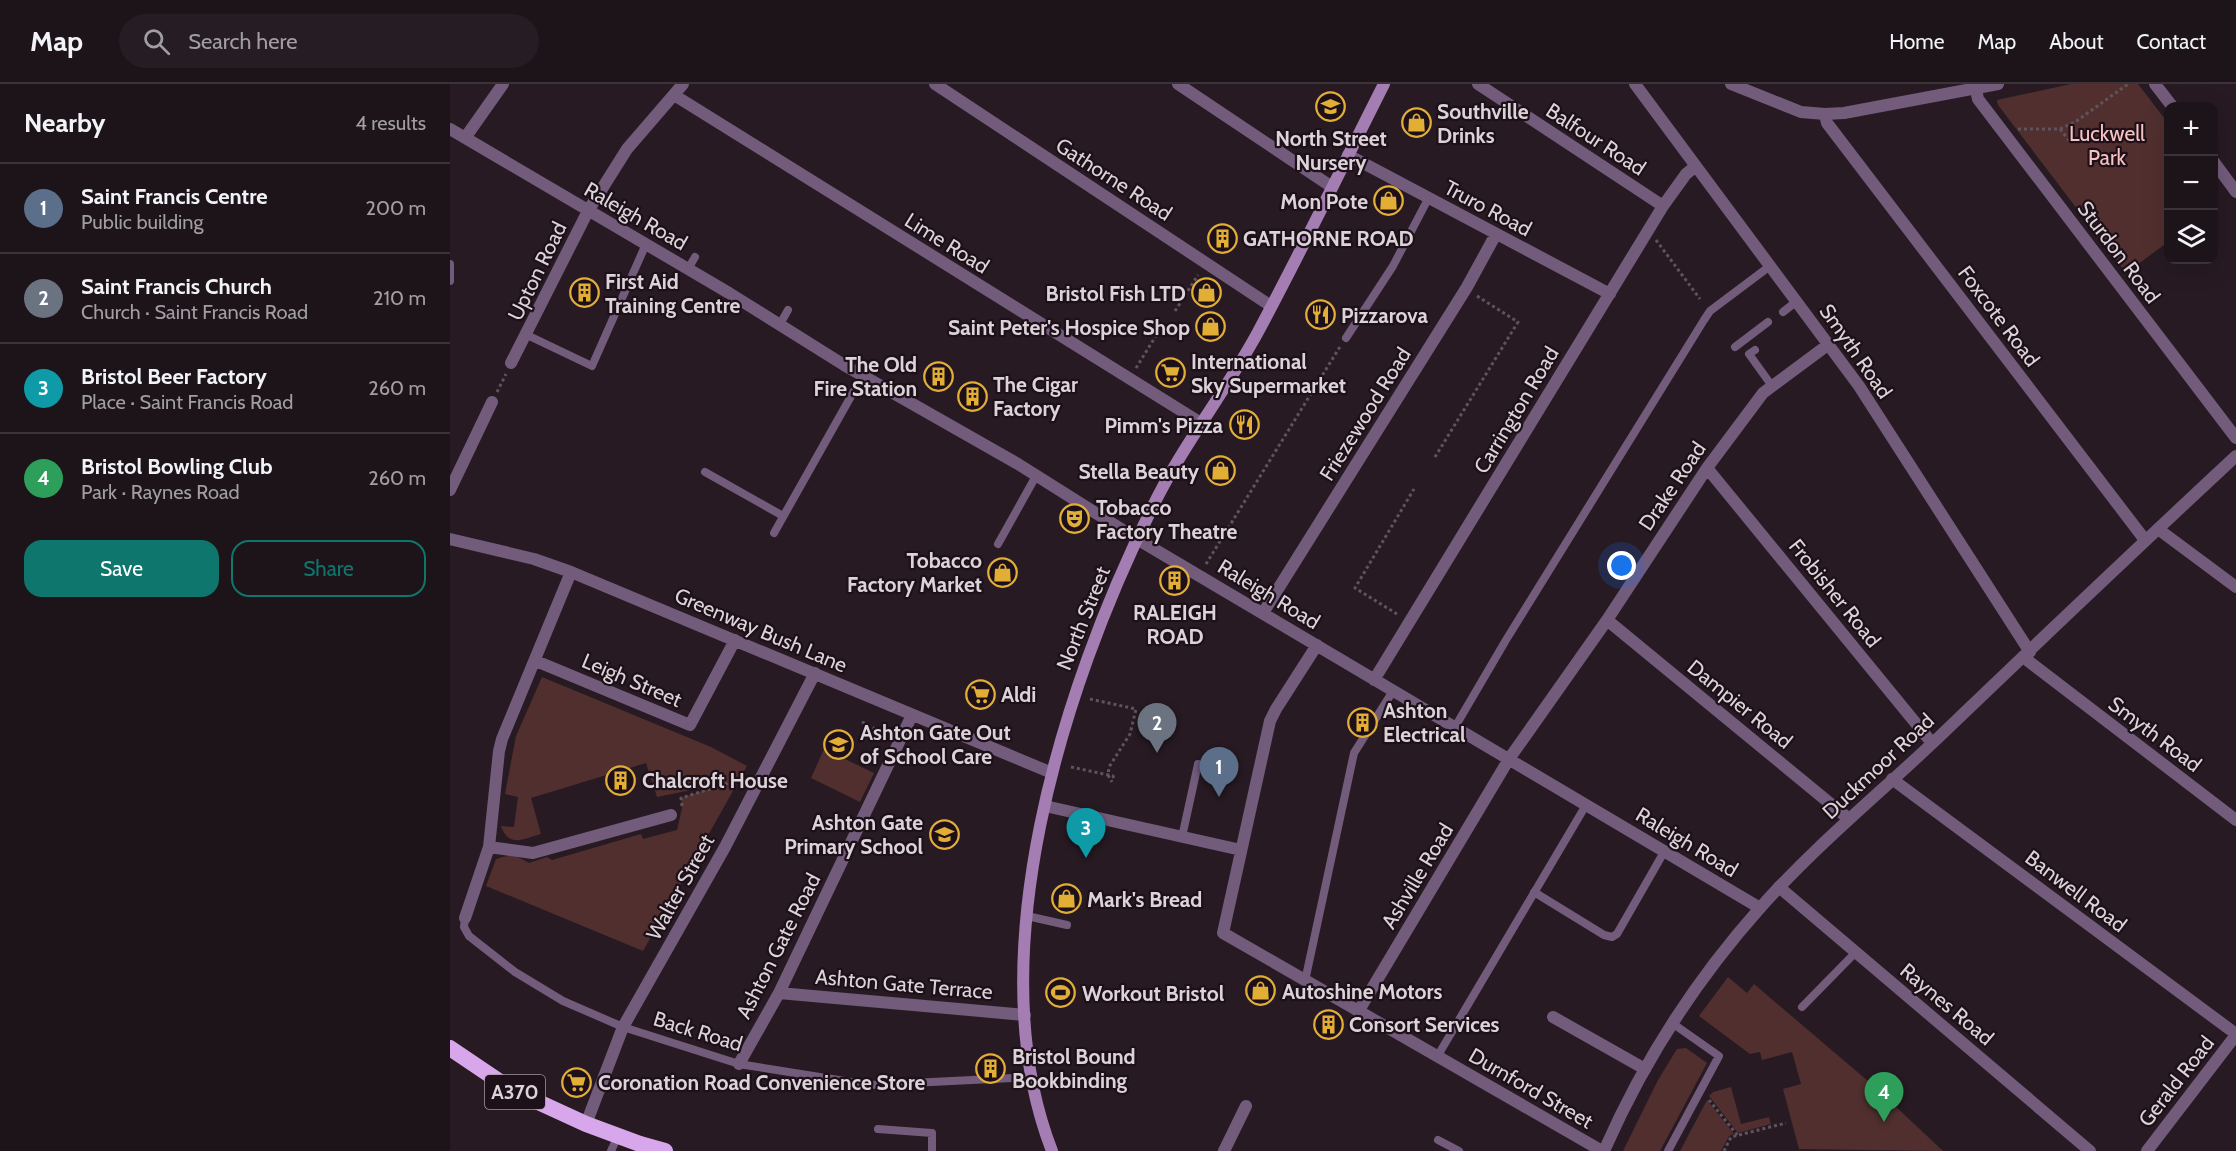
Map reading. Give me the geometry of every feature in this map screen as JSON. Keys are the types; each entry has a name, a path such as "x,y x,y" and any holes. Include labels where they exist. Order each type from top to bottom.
{"highway":[{"name":"A370","path":"450,1048 512,1090 586,1124 615,1143 665,1151"}],"main road":[{"name":"North Street","path":"1052,1151 1042,1121 1032,1077 1025,1015 1023,963 1027,916 1045,806 1065,723 1084,667 1137,539 1165,483 1242,360 1384,84"}],"street":[{"path":"465,138 503,84"},
{"name":"Upton Road","path":"511,363 588,211 627,149 682,84"},
{"name":"Gathorne Road","path":"935,84 1271,306"},
{"path":"1178,84 1332,188"},
{"name":"Balfour Road","path":"1478,84 1663,206"},
{"name":"Smyth Road","path":"1635,84 1859,386 2026,654 2236,820"},
{"path":"1731,84 1801,112 1825,114 1844,113 1998,84"},
{"path":"2155,84 2169,102"},
{"name":"Sturdon Road","path":"1976,89 1978,99 2236,438"},
{"name":"Lime Road","path":"674,94 1201,423"},
{"name":"Foxcote Road","path":"1825,114 1827,123 2145,540"},
{"name":"Raleigh Road","path":"450,129 1760,908"},
{"name":"Truro Road","path":"1348,155 1610,294"},
{"name":"Carrington Road","path":"1374,680 1663,206 1686,174 1696,166"},
{"path":"2218,167 2236,192"},
{"name":"Friezewood Road","path":"1263,613 1467,286 1496,234"},
{"name":"Drake Road","path":"1509,759 1606,620 1707,468 1757,399 1829,344"},
{"path":"450,490 492,402"},
{"name":"Duckmoor Road","path":"1603,1151 1625,1105 1672,1023 1705,975 1779,887 2145,540 2233,464"},
{"name":"Frobisher Road","path":"1707,468 1932,743"},
{"path":"2158,529 2236,587"},
{"name":"Greenway Bush Lane","path":"450,539 534,560 571,572 1052,773"},
{"path":"465,918 489,846 500,745 571,572"},
{"name":"Dampier Road","path":"1606,620 1849,819"},
{"name":"Leigh Street","path":"536,661 690,725 735,640"},
{"path":"1045,806 1241,850 1272,715 1317,645"},
{"name":"Walter Street","path":"586,1124 623,1028 725,847 815,673"},
{"name":"Ashton Gate Road","path":"739,1064 779,993 912,715"},
{"name":"Ashville Road","path":"1358,1012 1509,759"},
{"name":"Banwell Road","path":"1892,779 2236,1035"},
{"path":"489,846 533,853 677,811"},
{"name":"Durnford Street","path":"1241,850 1223,933 1437,1058 1603,1151"},
{"name":"Raynes Road","path":"1779,887 2090,1151"},
{"name":"Ashton Gate Terrace","path":"779,993 1025,1015"},
{"path":"1553,1017 1645,1069"},
{"name":"Gerald Road","path":"2146,1151 2236,1035"},
{"path":"1224,1151 1246,1106"}],"lane":[{"path":"1346,338 1393,266 1428,199"},
{"path":"527,335 592,366 646,244"},
{"path":"688,269 695,257"},
{"path":"450,264 450,281"},
{"path":"1455,727 1506,640 1710,311 1770,266"},
{"path":"1782,312 1797,301"},
{"path":"780,324 788,310"},
{"path":"1735,347 1768,322"},
{"path":"1755,350 1749,354 1773,386"},
{"path":"774,533 863,375"},
{"path":"705,472 783,516"},
{"path":"998,544 1036,476"},
{"path":"1305,981 1354,753 1393,691"},
{"path":"1182,837 1198,764"},
{"path":"1437,1058 1586,805"},
{"path":"1534,892 1604,935 1612,937 1617,934 1664,852"},
{"path":"1027,916 1067,924"},
{"name":"Back Road","path":"465,918 464,927 469,936 515,972 563,1001 623,1028 739,1064 870,1085 1032,1077"},
{"path":"1802,1007 1856,952"},
{"path":"1668,1151 1719,1056 1672,1023"},
{"path":"878,1129 932,1133 932,1151"},
{"path":"1438,1140 1460,1151"}],"path":[{"path":"2000,128 2060,129 2075,122 2128,84"},
{"path":"2060,129 2071,143"},
{"path":"1656,239 1700,299"},
{"path":"1175,311 1206,263"},
{"path":"1435,457 1518,322 1475,295"},
{"path":"1129,379 1161,326"},
{"path":"1205,566 1346,338"},
{"path":"492,402 511,363"},
{"path":"1399,616 1354,588 1414,489"},
{"path":"1090,699 1136,709 1130,734 1109,767 1108,775 1112,782 1113,779"},
{"path":"862,722 887,735"},
{"path":"1071,767 1108,775"},
{"path":"677,811 681,798 764,772"},
{"path":"1706,1096 1738,1136"},
{"path":"1724,1151 1731,1137 1786,1123"}],"green space":[{"name":"Luckwell Park","path":"2071,84 2138,84 2164,118 2164,245 2126,273 1998,105 1997,100"},
{"path":"542,677 711,747 747,766 643,951 486,886 496,859 513,856 529,863 547,857 552,860 641,834 643,839 677,830 682,808 681,798 730,782 657,797 646,763 531,798 541,834 512,840 504,833 501,826 514,827 518,797 505,794 516,736"},
{"path":"824,749 874,773 860,802 811,778"},
{"path":"1728,977 1747,993 1754,984 1875,1087 1943,1151 1799,1149 1783,1089 1801,1084 1792,1052 1762,1060 1760,1052 1750,1054 1699,1016"},
{"path":"1686,1048 1707,1063 1660,1151 1623,1151 1658,1080 1677,1049"},
{"path":"1731,1087 1741,1124 1769,1117 1771,1124 1738,1133 1709,1096 1713,1092"},
{"path":"1707,1100 1734,1134 1729,1136 1721,1151 1680,1151"}],"place":[{"name":"North Street Nursery","path":"1331,107"},
{"name":"Southville Drinks","path":"1416,123"},
{"name":"Mon Pote","path":"1389,201"},
{"name":"GATHORNE ROAD","path":"1222,238"},
{"name":"First Aid Training Centre","path":"584,293"},
{"name":"Bristol Fish LTD","path":"1207,293"},
{"name":"Pizzarova","path":"1320,315"},
{"name":"Saint Peter's Hospice Shop","path":"1211,327"},
{"name":"International Sky Supermarket","path":"1170,373"},
{"name":"The Old Fire Station","path":"938,376"},
{"name":"The Cigar Factory","path":"972,396"},
{"name":"Pimm's Pizza","path":"1244,425"},
{"name":"Stella Beauty","path":"1220,471"},
{"name":"Tobacco Factory Theatre","path":"1075,519"},
{"name":"Tobacco Factory Market","path":"1003,572"},
{"name":"RALEIGH ROAD","path":"1175,581"},
{"name":"Aldi","path":"980,694"},
{"name":"Ashton Electrical","path":"1362,722"},
{"name":"Ashton Gate Out of School Care","path":"839,744"},
{"name":"Saint Francis Church","path":"1157,753"},
{"name":"Chalcroft House","path":"621,780"},
{"name":"Saint Francis Centre","path":"1219,797"},
{"name":"Ashton Gate Primary School","path":"944,834"},
{"name":"Bristol Beer Factory","path":"1086,858"},
{"name":"Mark's Bread","path":"1066,899"},
{"name":"Autoshine Motors","path":"1261,991"},
{"name":"Workout Bristol","path":"1061,993"},
{"name":"Consort Services","path":"1328,1024"},
{"name":"Bristol Bound Bookbinding","path":"991,1068"},
{"name":"Coronation Road Convenience Store","path":"577,1082"},
{"name":"Bristol Bowling Club","path":"1884,1122"}]}
